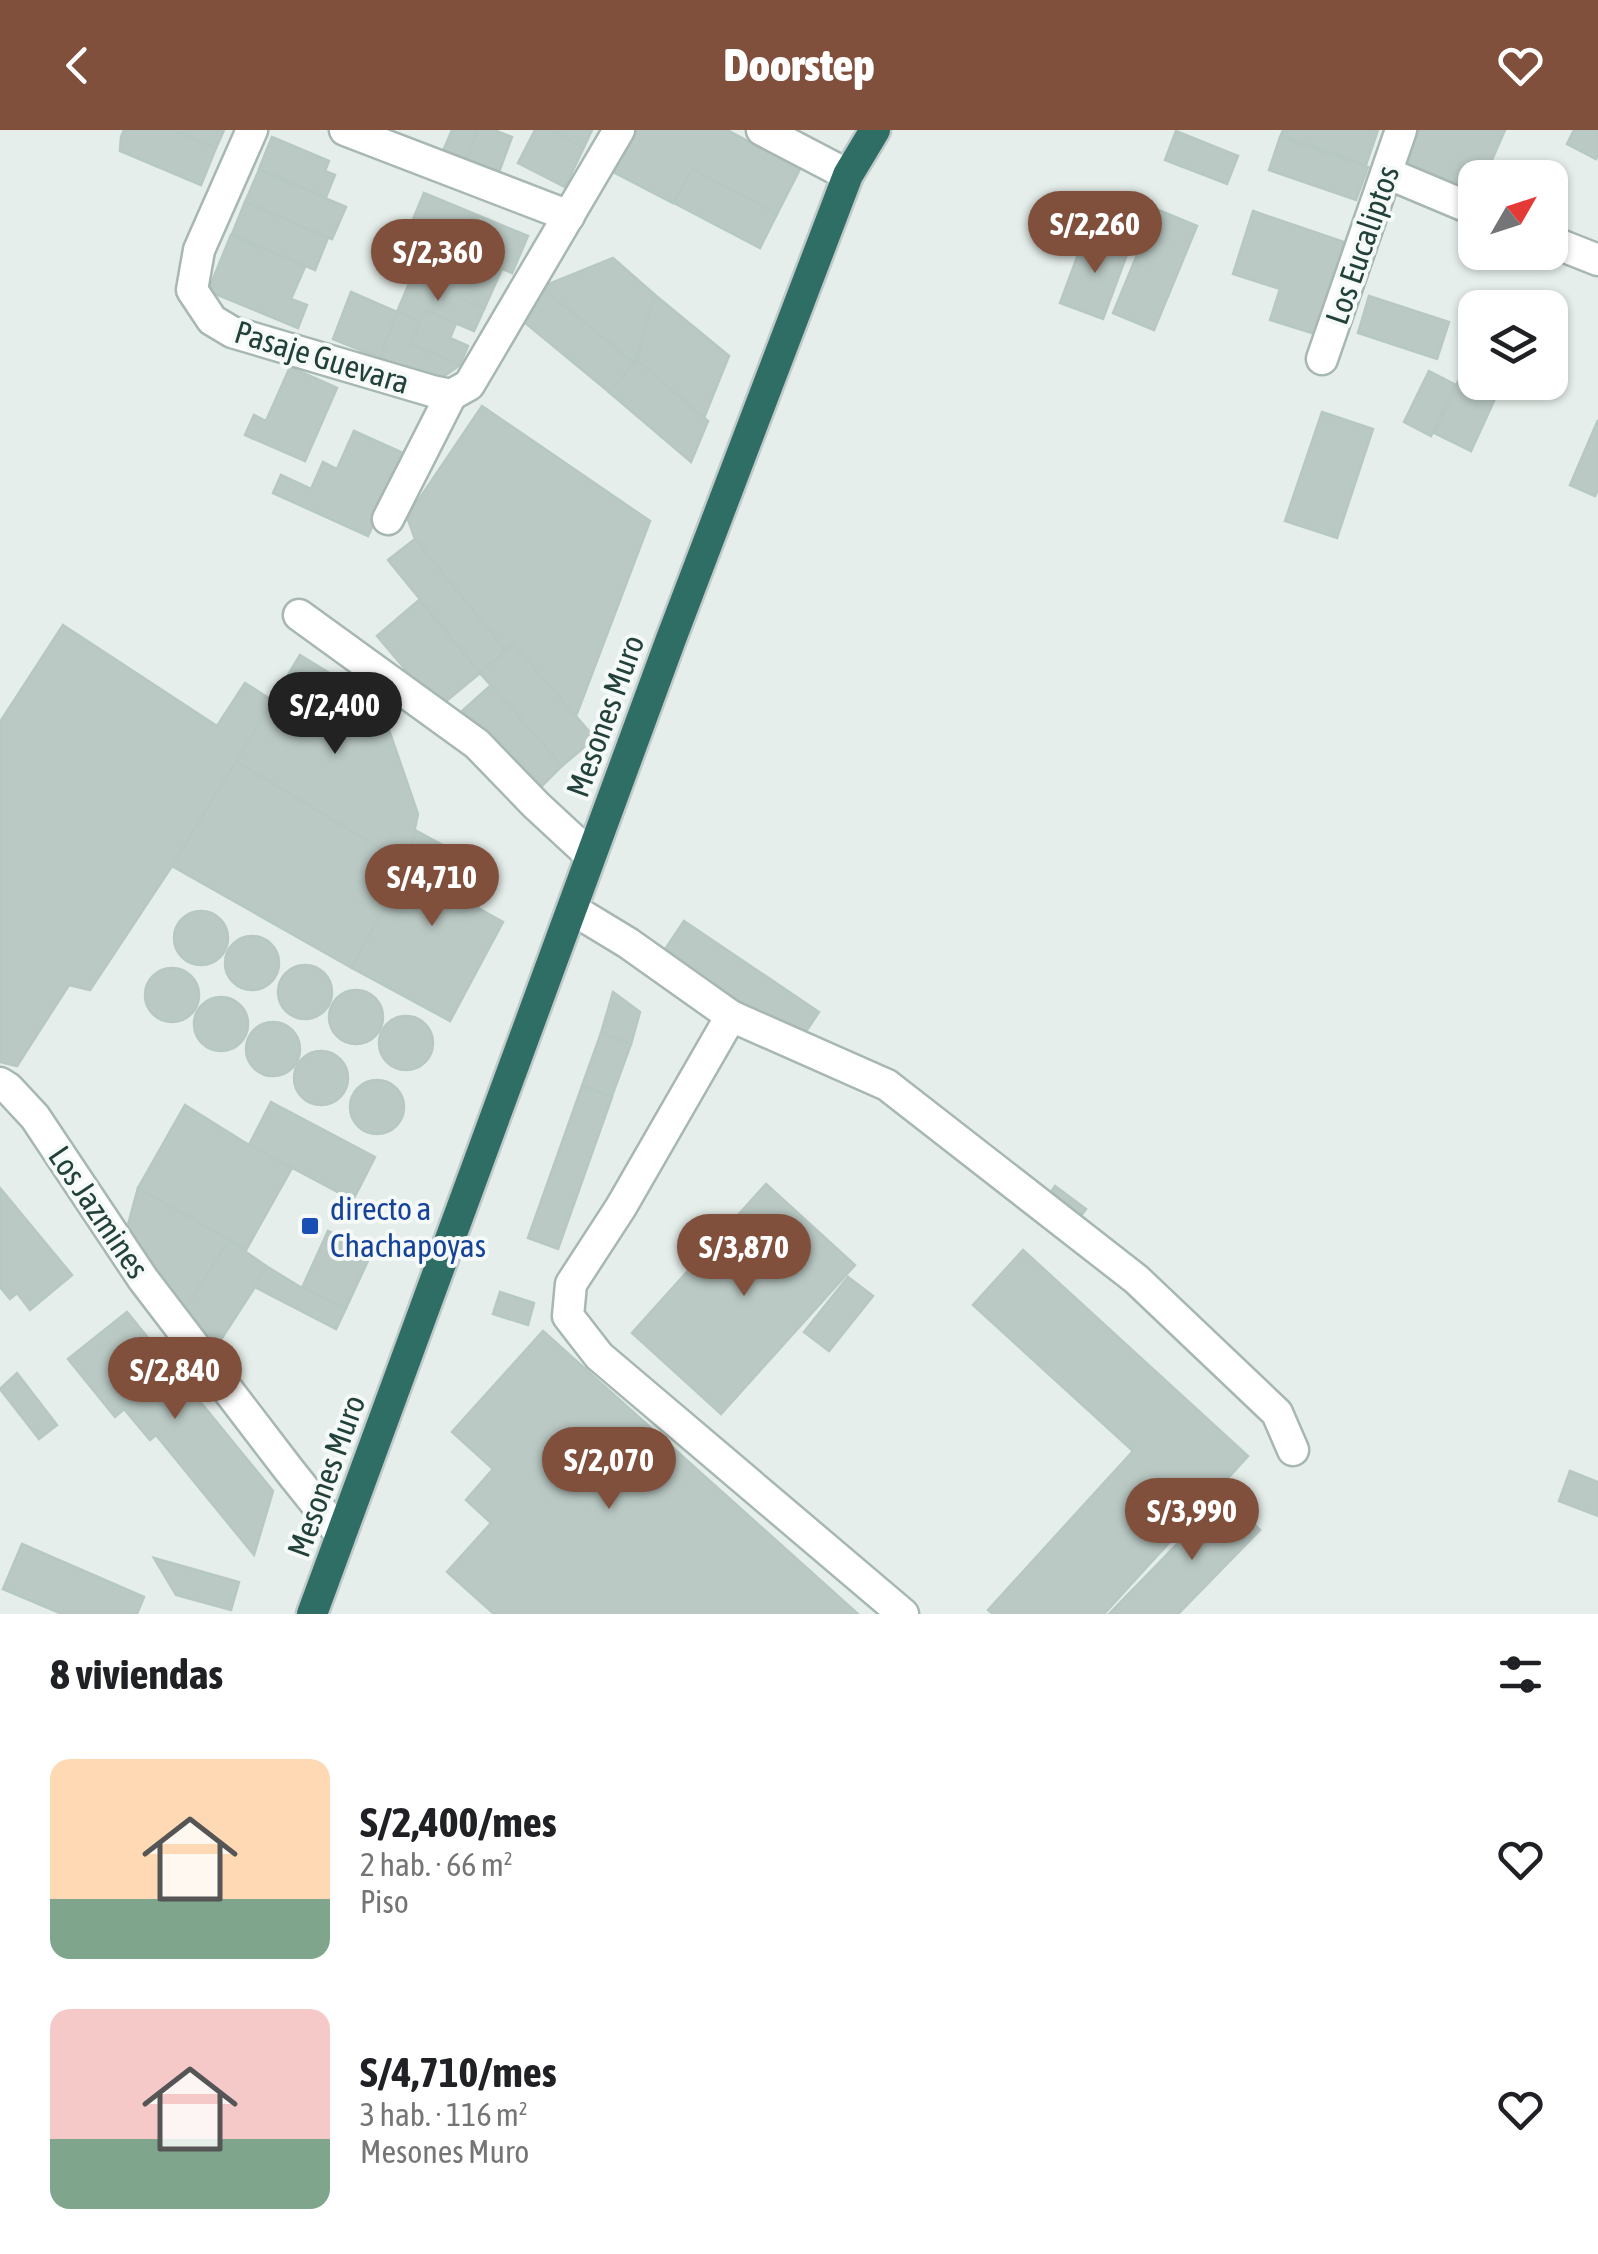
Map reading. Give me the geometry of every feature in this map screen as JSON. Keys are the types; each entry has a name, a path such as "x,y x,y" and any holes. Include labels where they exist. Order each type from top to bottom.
{"highway":[{"name":"Mesones Muro","path":"312,1614 678,620 848,175 874,130"}],"street":[{"name":"Pasaje Guevara","path":"252,130 199,250 192,290 212,320 232,332 450,394"},
{"path":"345,130 569,216"},
{"path":"388,519 450,394 469,386 618,130"},
{"path":"762,130 848,175"},
{"name":"Los Eucaliptos","path":"1322,359 1402,130"},
{"path":"1386,173 1458,203"},
{"path":"1568,249 1598,260"},
{"path":"298,615 478,744 591,856"},
{"path":"572,909 628,943 731,1016 887,1085 1136,1279 1278,1413 1293,1450"},
{"path":"731,1016 621,1208 571,1284 568,1316 599,1356 902,1614"},
{"name":"Los Jazmines","path":"0,1083 35,1117 143,1278 341,1535"}],"building":[{"path":"124,130 173,130 216,148 201,185 120,151"},
{"path":"173,130 224,130 216,148"},
{"path":"452,130 478,130 464,167 440,158"},
{"path":"478,130 494,130 512,137 496,180 464,167"},
{"path":"535,130 550,130 584,147 565,187 518,163"},
{"path":"550,130 592,130 584,147"},
{"path":"635,130 727,130 800,169 777,214 692,169 673,203 613,172"},
{"path":"1283,130 1378,130 1366,165 1281,135"},
{"path":"1416,130 1505,130 1492,160 1458,160 1458,194 1397,174"},
{"path":"1574,130 1598,130 1596,159 1567,144"},
{"path":"1176,131 1238,156 1227,184 1165,160"},
{"path":"272,137 329,161 325,171 335,175 326,197 259,169"},
{"path":"1280,137 1368,167 1356,200 1269,170"},
{"path":"692,169 777,214 760,248 674,203"},
{"path":"259,170 346,207 332,239 245,202"},
{"path":"424,193 528,236 512,273 409,229"},
{"path":"245,202 328,238 315,270 232,234"},
{"path":"1156,209 1197,226 1154,330 1113,313"},
{"path":"1253,211 1347,243 1318,335 1270,320 1280,289 1233,274"},
{"path":"418,233 502,269 484,309 401,269"},
{"path":"1086,233 1129,249 1103,319 1060,303"},
{"path":"231,235 305,267 291,299 307,305 298,328 208,291"},
{"path":"613,258 655,295 634,363 541,287"},
{"path":"413,274 484,309 474,331 425,310 420,321 397,312"},
{"path":"541,287 634,363 609,392 517,316"},
{"path":"351,292 397,312 380,358 333,339"},
{"path":"655,295 729,356 704,418 637,360"},
{"path":"1369,296 1449,322 1437,359 1358,333"},
{"path":"425,310 456,324 450,338 468,346 460,365 411,344"},
{"path":"397,312 420,321 411,344 460,365 437,381 380,358"},
{"path":"637,360 708,421 691,462 609,392"},
{"path":"290,367 337,388 305,461 245,435 254,415 266,421"},
{"path":"1429,371 1456,385 1431,436 1404,422"},
{"path":"1458,382 1458,400 1494,400 1471,451 1434,433"},
{"path":"482,406 650,521 576,716 513,644 506,651 415,539 407,517"},
{"path":"1322,412 1373,429 1337,538 1285,521"},
{"path":"1598,420 1598,489 1595,496 1570,485"},
{"path":"354,431 405,454 368,536 273,493 281,475 311,489 323,462 337,469"},
{"path":"415,539 506,651 480,673 388,560"},
{"path":"419,600 480,673 438,708 377,636"},
{"path":"63,625 217,726 245,683 273,701 90,990 69,985 17,1066 0,1062 0,722"},
{"path":"513,644 595,738 562,766 480,673"},
{"path":"300,655 380,704 418,814 407,865 236,761"},
{"path":"491,685 562,766 536,792 462,711"},
{"path":"236,761 407,865 352,968 172,866"},
{"path":"415,830 496,874 478,908 503,922 450,1021 352,968 407,865"},
{"path":"201,911 220,919 228,938 220,957 201,965 182,957 174,938 182,919"},
{"path":"684,921 819,1012 799,1042 664,951"},
{"path":"252,936 271,944 279,963 271,982 252,990 233,982 225,963 233,944"},
{"path":"305,965 324,973 332,992 324,1011 305,1019 286,1011 278,992 286,973"},
{"path":"172,968 191,976 199,995 191,1014 172,1022 153,1014 145,995 153,976"},
{"path":"356,990 375,998 383,1017 375,1036 356,1044 337,1036 329,1017 337,998"},
{"path":"613,992 640,1012 631,1044 601,1033"},
{"path":"221,997 240,1005 248,1024 240,1043 221,1051 202,1043 194,1024 202,1005"},
{"path":"406,1016 425,1024 433,1043 425,1062 406,1070 387,1062 379,1043 387,1024"},
{"path":"273,1022 292,1030 300,1049 292,1068 273,1076 254,1068 246,1049 254,1030"},
{"path":"601,1033 631,1044 612,1096 582,1086"},
{"path":"321,1051 340,1059 348,1078 340,1097 321,1105 302,1097 294,1078 302,1059"},
{"path":"377,1080 396,1088 404,1107 396,1126 377,1134 358,1126 350,1107 358,1088"},
{"path":"582,1086 612,1097 558,1249 528,1238"},
{"path":"271,1102 375,1157 353,1200 249,1145"},
{"path":"185,1105 292,1168 246,1250 138,1188"},
{"path":"766,1184 855,1265 721,1414 632,1333"},
{"path":"1055,1186 1086,1209 1074,1225 1044,1202"},
{"path":"0,1188 72,1275 30,1310 17,1293 10,1299 0,1287"},
{"path":"138,1188 229,1240 184,1311 126,1232"},
{"path":"328,1231 372,1252 346,1308 302,1288"},
{"path":"229,1240 266,1266 215,1349 184,1311"},
{"path":"1023,1250 1248,1456 1104,1614 993,1614 988,1610 1133,1451 973,1305"},
{"path":"266,1266 346,1308 336,1329 255,1287"},
{"path":"848,1277 873,1296 829,1351 804,1332"},
{"path":"500,1292 534,1303 528,1325 493,1314"},
{"path":"127,1312 273,1491 254,1555 156,1435 150,1440 124,1409 115,1417 68,1359"},
{"path":"543,1331 858,1614 494,1614 447,1572 491,1523 466,1500 493,1469 452,1432"},
{"path":"17,1373 57,1425 39,1439 0,1389"},
{"path":"1570,1471 1598,1482 1598,1516 1559,1501"},
{"path":"1225,1495 1260,1530 1178,1614 1109,1614"},
{"path":"22,1544 144,1597 137,1614 62,1614 3,1589"},
{"path":"154,1558 239,1582 231,1610 176,1595"}],"place":[{"name":"directo a Chachapoyas","path":"310,1226"}]}
